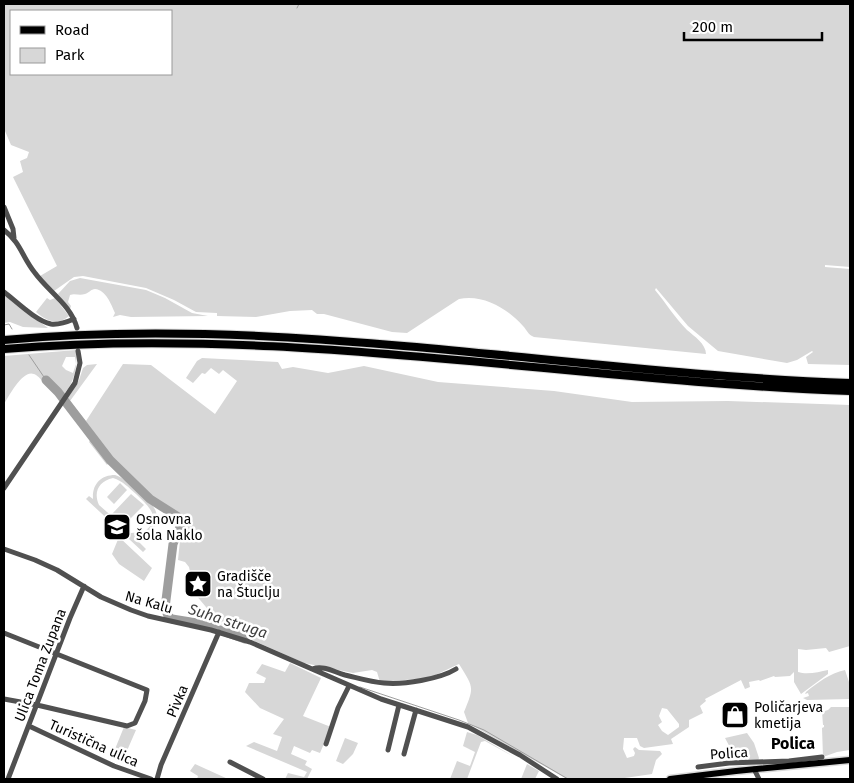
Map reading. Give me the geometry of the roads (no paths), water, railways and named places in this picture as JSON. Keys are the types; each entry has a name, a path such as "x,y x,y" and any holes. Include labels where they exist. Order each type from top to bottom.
{"highway":[{"path":"4,340 149,334 209,334 372,343 668,372 850,383"},
{"path":"4,349 92,344 210,343 259,345 373,351 680,381 850,391"}],"main road":[{"path":"670,779 814,761 850,760"}],"street":[{"path":"4,207 13,229 14,238"},
{"path":"4,230 14,238 34,272 66,306 77,328"},
{"path":"4,292 42,321 58,324 74,319"},
{"path":"4,488 75,383 79,372 78,351"},
{"name":"Na Kalu","path":"4,549 36,560 84,586 101,598 130,610 148,616 220,632 250,642 349,686 399,705 468,727 520,755 557,779"},
{"name":"Ulica Toma Zupana","path":"8,779 84,586"},
{"path":"203,628 213,634 215,641"},
{"name":"Pivka","path":"157,779 161,765 220,632"},
{"path":"4,633 147,690 141,710 135,723 131,726 4,699"},
{"path":"312,669 319,666 344,675 384,683 409,682 438,676 456,669"},
{"path":"326,744 338,708 349,686"},
{"path":"388,750 399,705"},
{"path":"404,754 416,710"},
{"name":"Turistična ulica","path":"29,726 114,766 151,779"},
{"name":"Polica","path":"698,767 729,763 814,761 822,758"},
{"path":"230,762 263,779"},
{"name":"Polica","path":"754,769 759,779"}],"waterway":[{"path":"297,8 299,4"},
{"path":"4,325 9,324 12,329"},
{"path":"29,355 46,380"},
{"name":"Suha struga","path":"46,380 58,392 110,460 150,499 183,520 173,544 165,608 168,616 172,619 203,624 245,639"},
{"path":"360,687 484,730 568,779"}],"place":[{"name":"Osnovna šola Naklo","path":"117,527"},
{"name":"Gradišče na Štuclju","path":"198,584"},
{"name":"Poličarjeva kmetija","path":"735,715"}],"district":[{"name":"Polica","path":"793,743"}]}
